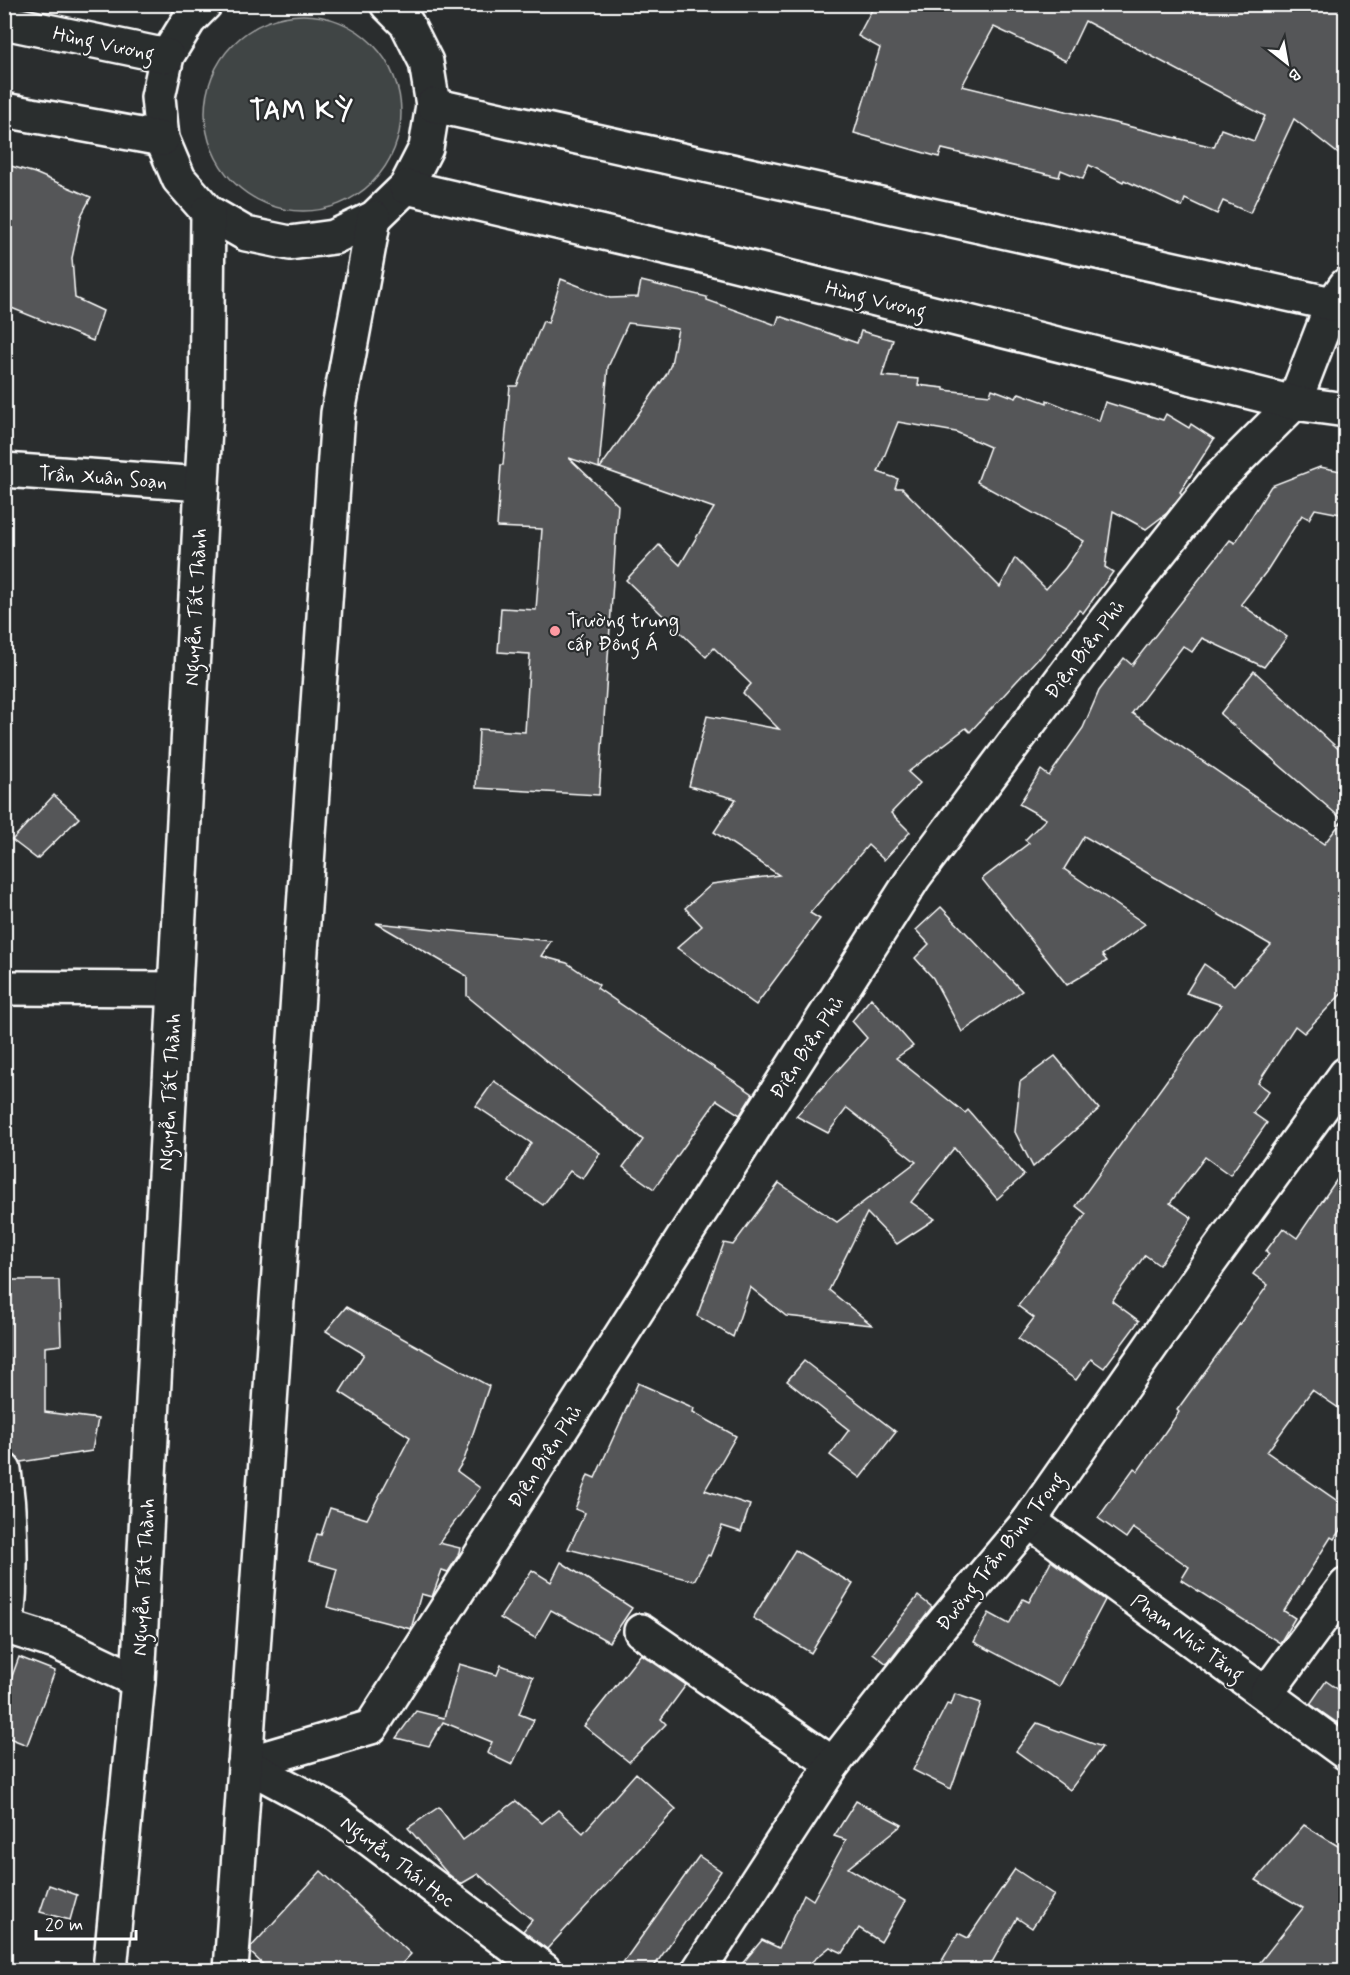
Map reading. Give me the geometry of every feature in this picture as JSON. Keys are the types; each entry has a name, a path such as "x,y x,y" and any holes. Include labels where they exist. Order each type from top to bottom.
{"main road":[{"path":"205,4 189,20 167,56 158,97 162,139 179,179 208,212 246,234 290,243 334,237 374,218 406,187 426,148 433,105 426,62 398,11"},
{"name":"Hùng Vương","path":"4,22 167,56"},
{"path":"433,105 1341,299"},
{"path":"4,110 162,139"},
{"name":"Hùng Vương","path":"406,187 703,256 1294,402 1346,410"},
{"name":"Nguyễn Tất Thành","path":"110,1971 138,1681 206,409 208,212"},
{"path":"231,1971 338,413 374,218"},
{"name":"Điện Biên Phủ","path":"245,1764 371,1727 914,877 1106,620 1214,483 1294,402 1341,299"},
{"name":"Trần Xuân Soạn","path":"4,470 202,484"},
{"path":"4,988 175,990"},
{"name":"Đường Trần Bình Trọng","path":"699,1971 833,1764 940,1627 1029,1521 1209,1263 1346,1074"},
{"path":"4,1470 10,1517 11,1572 6,1625 58,1643 138,1681"},
{"name":"Phạm Nhữ Tăng","path":"1029,1521 1346,1753"},
{"path":"1266,1694 1346,1586"},
{"path":"641,1631 833,1764"},
{"name":"Nguyễn Thái Học","path":"245,1764 334,1812 544,1971"}],"shaded area":[{"path":"293,15 313,15 341,22 365,37 379,51 394,75 401,103 401,123 394,151 379,175 365,189 341,204 313,211 293,211 265,204 241,189 227,175 212,151 205,123 205,103 212,75 227,51 241,37 265,22"}],"building":[{"path":"875,4 1346,4 1346,160 1294,119 1250,213 1223,201 1217,214 1185,199 1182,207 1089,165 1083,179 1061,170 1059,177 942,149 939,157 854,133 880,48 858,36","holes":["1085,21 1265,116 1254,141 1221,129 1214,147 962,86 994,27 1066,61"]},
{"path":"4,164 35,173 91,197 81,216 72,258 75,298 103,311 93,341 4,305"},
{"path":"561,279 610,298 638,297 641,281 707,297 707,300 776,325 779,316 857,343 861,331 893,340 882,376 919,379 918,385 944,388 944,390 990,395 992,389 1016,398 1019,393 1047,403 1047,400 1099,421 1105,402 1163,420 1166,414 1189,428 1191,424 1214,439 1180,492 1182,494 1167,513 1146,529 1113,511 1105,567 1113,572 1083,613 1079,610 1039,659 970,732 966,728 908,772 920,783 891,813 910,832 884,860 868,845 810,913 820,919 756,1005 677,948 702,926 685,908 712,884 779,875 714,832 736,799 689,786 707,716 779,729 743,693 751,684 714,648 706,657 626,580 659,545 680,565 714,508 600,468 666,375 671,364 678,329 628,323 608,367 599,468 569,458 618,505 599,795 476,788 479,729 525,732 530,654 498,652 501,608 536,610 542,529 497,527 510,386 517,386 543,321 548,323","holes":["898,422 956,432 990,447 977,482 1084,541 1065,568 1046,589 1015,558 1000,587 902,488 895,488 898,479 878,472"]},
{"path":"1320,467 1346,472 1346,515 1315,509 1309,519 1302,515 1266,572 1241,604 1287,637 1264,667 1202,638 1192,652 1183,646 1132,713 1324,844 1343,820 1220,714 1254,671 1346,756 1346,989 1304,1033 1295,1026 1258,1083 1269,1091 1253,1113 1267,1123 1230,1175 1205,1157 1170,1203 1192,1218 1159,1265 1145,1255 1112,1301 1139,1321 1104,1368 1091,1359 1076,1380 1018,1339 1034,1318 1018,1306 1086,1214 1076,1206 1221,1005 1186,993 1204,964 1234,985 1271,945 1084,836 1064,869 1145,924 1102,955 1107,961 1067,985 982,879 1029,843 1025,840 1046,819 1019,804 1041,770 1049,776 1083,728 1099,691 1124,658 1132,665 1230,540 1235,543 1271,486"},
{"path":"54,795 79,818 37,859 12,840"},
{"path":"941,907 1022,991 962,1032 933,978 915,958 929,944 916,930"},
{"path":"376,923 551,941 541,956 567,963 599,985 597,988 753,1094 740,1115 717,1100 654,1189 623,1167 643,1140 467,996 467,976"},
{"path":"871,998 913,1046 896,1058 965,1113 968,1110 1024,1175 997,1199 954,1148 911,1202 935,1219 897,1244 867,1213 829,1290 872,1325 786,1316 750,1287 733,1337 697,1316 724,1243 733,1245 779,1183 837,1222 916,1162 847,1108 828,1133 796,1116 867,1038 852,1021"},
{"path":"1055,1056 1099,1109 1033,1167 1015,1132 1020,1082"},
{"path":"494,1081 600,1153 583,1179 570,1171 543,1205 509,1182 531,1143 476,1106"},
{"path":"1346,1166 1346,1413 1312,1390 1267,1452 1346,1507 1346,1521 1334,1539 1331,1537 1284,1611 1295,1618 1280,1643 1181,1580 1189,1567 1133,1528 1126,1538 1098,1518 1134,1468 1138,1471 1179,1412 1177,1410 1268,1285 1253,1274 1269,1254 1266,1251 1283,1228 1297,1238"},
{"path":"4,1280 59,1280 61,1345 45,1347 45,1412 98,1419 92,1451 21,1462 12,1453 4,1415 4,1369 9,1369 4,1337"},
{"path":"346,1307 489,1386 464,1460 457,1471 480,1488 439,1543 460,1548 458,1556 448,1572 442,1570 432,1597 421,1594 411,1629 327,1607 337,1569 309,1561 317,1534 321,1535 330,1508 367,1519 410,1437 340,1392 364,1354 326,1331"},
{"path":"804,1361 896,1432 860,1478 830,1455 849,1430 787,1381"},
{"path":"638,1383 694,1408 693,1412 736,1436 705,1490 750,1505 741,1532 722,1526 710,1556 708,1555 694,1581 568,1549 585,1513 575,1509 588,1475 595,1478"},
{"path":"795,1550 853,1584 811,1653 753,1618"},
{"path":"1051,1561 1105,1600 1059,1687 974,1642 989,1613 1009,1624 1023,1599 1029,1602"},
{"path":"561,1562 632,1608 609,1642 551,1610 535,1638 500,1618 532,1570 551,1582"},
{"path":"918,1596 932,1607 887,1664 873,1653"},
{"path":"641,1654 686,1685 661,1719 666,1724 629,1762 584,1726"},
{"path":"19,1657 55,1671 27,1745 4,1736 4,1677 11,1679"},
{"path":"459,1664 497,1675 501,1665 533,1677 519,1714 534,1720 512,1765 487,1753 492,1742 443,1722 429,1746 396,1738 416,1711 444,1718"},
{"path":"1326,1681 1346,1695 1346,1729 1310,1704"},
{"path":"955,1694 981,1703 951,1789 913,1770 947,1704 951,1705"},
{"path":"1037,1723 1102,1747 1070,1790 1016,1751"},
{"path":"636,1773 676,1809 547,1949 523,1931 532,1920 478,1874 461,1884 447,1873 408,1828 439,1807 463,1840 516,1801 542,1823 558,1810 583,1833"},
{"path":"856,1801 902,1825 848,1868 905,1901 881,1942 859,1928 843,1953 830,1947 810,1963 825,1971 736,1971 762,1940 779,1948 804,1894 813,1900 846,1840 834,1836"},
{"path":"1304,1825 1346,1851 1346,1971 1253,1971 1303,1908 1256,1880"},
{"path":"699,1856 721,1871 651,1971 617,1971"},
{"path":"1015,1869 1054,1895 1032,1928 1017,1918 987,1971 936,1971 958,1933 968,1938"},
{"path":"321,1871 411,1954 395,1971 270,1971 251,1953 251,1947"},
{"path":"49,1885 77,1895 70,1920 40,1912"}],"place":[{"name":"Trường trung cấp Đông Á","path":"555,631"}],"district":[{"name":"TAM KỲ","path":"302,110"}]}
